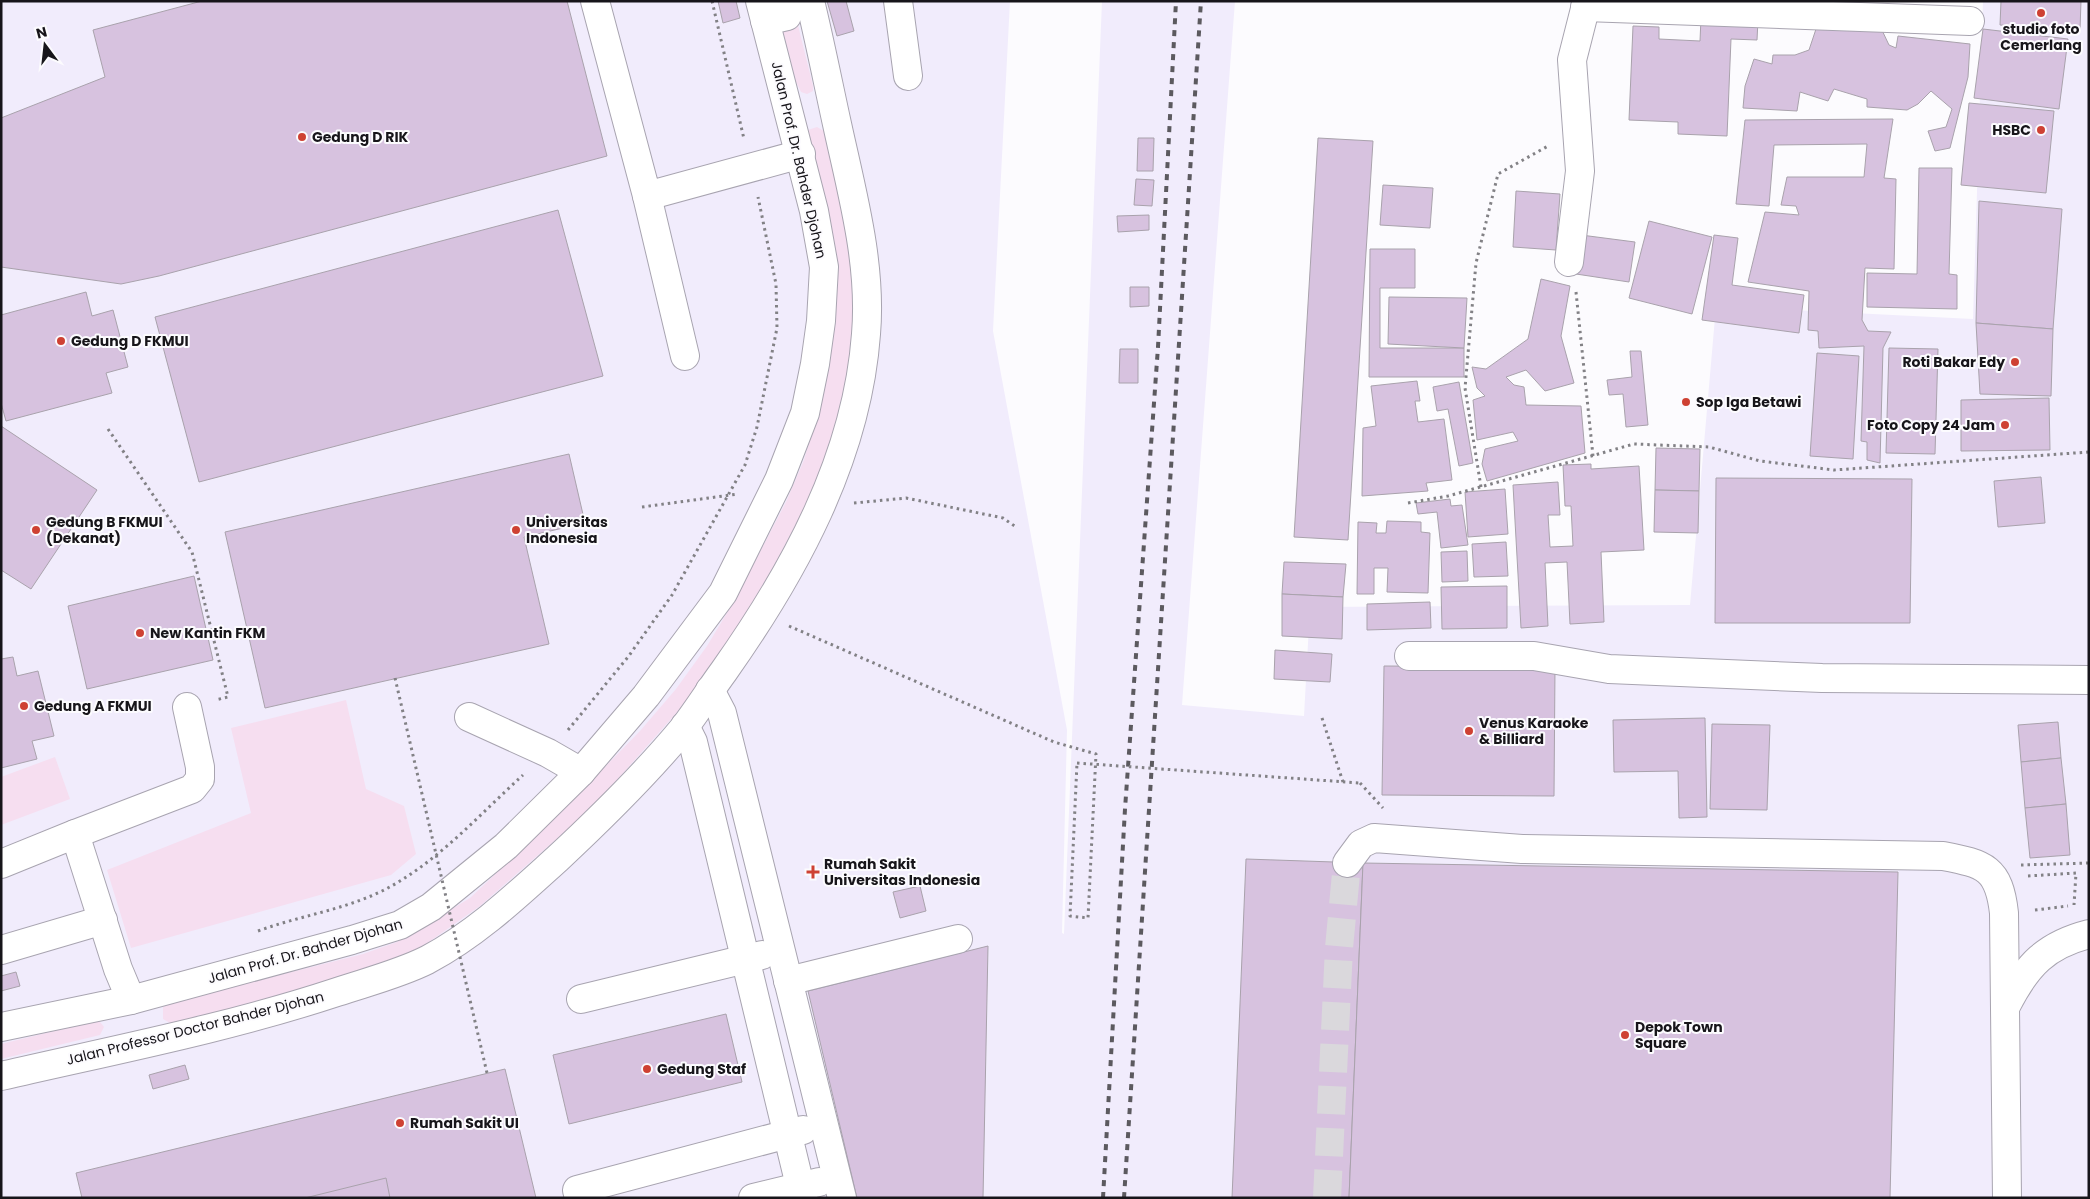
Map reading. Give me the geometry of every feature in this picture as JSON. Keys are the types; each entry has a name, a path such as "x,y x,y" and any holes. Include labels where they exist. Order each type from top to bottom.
{"street":[{"path":"596,1 647,196 685,356"},
{"path":"763,11 787,16 783,1"},
{"name":"Jalan Professor Doctor Bahder Djohan","path":"1,1076 169,1037 298,1004 423,962 464,939 523,890 598,821 649,768 685,726 781,584 822,505 852,419 862,374 867,333 867,297 863,253 810,1"},
{"path":"898,1 908,76"},
{"path":"1568,262 1580,171 1572,60 1586,4 1970,21"},
{"name":"Jalan Prof. Dr. Bahder Djohan","path":"1,1027 131,1000 400,925 431,908 506,846 581,772 646,696 723,594 771,496 805,413 821,321 824,267 800,154 763,11"},
{"path":"790,114 832,103"},
{"path":"647,196 800,154"},
{"path":"1409,656 1534,656 1609,669 1822,678 2089,680"},
{"path":"710,690 722,713 840,1188 753,1198"},
{"path":"1,864 192,789 200,779 200,767 187,707"},
{"path":"469,717 548,753 581,772"},
{"path":"685,726 693,742 802,1192"},
{"path":"75,834 131,1000"},
{"path":"1347,863 1361,844 1374,838 1522,849 1944,856 1984,866 1996,878 2002,896 2004,913 2007,1198"},
{"path":"1,950 103,920"},
{"path":"2005,1007 2021,976 2056,944 2089,934"},
{"path":"788,981 958,939"},
{"path":"581,999 781,951"},
{"path":"579,1198 577,1190 824,1125"}],"path":[{"path":"252,933 285,921 345,905 381,891 416,871 548,753 628,657 672,595 731,494 745,465 756,427 777,328 776,284 712,1"},
{"path":"1481,487 1465,388 1476,263 1498,174 1577,129"},
{"path":"1568,262 1575,280 1593,456"},
{"path":"108,429 192,552 228,697 187,707"},
{"path":"1408,503 1448,496 1634,444 1709,447 1760,461 1834,470 2089,452"},
{"path":"642,507 731,494 771,496"},
{"path":"822,505 906,498 1004,518 1016,527"},
{"path":"783,633 788,626 1054,742 1096,754 1096,764 1095,774 1088,918 1070,916 1077,763 1087,764 1097,764 1343,782 1360,782 1386,810"},
{"path":"395,678 486,1073"},
{"path":"1322,718 1343,782"},
{"path":"2012,866 2089,863"},
{"path":"2004,913 2076,905 2076,873 2022,876"}],"shaded area":[{"name":"Universitas Indonesia","path":"1,1 1010,1 993,331 1067,730 1062,933 1064,934 1102,1 1235,1 1182,705 1304,716 1310,607 1690,605 1716,306 1973,319 1983,1 2089,1 2089,1198 1,1198"},
{"path":"775,1 792,1 813,86 813,91 807,94 801,92 796,82"},
{"path":"817,127 824,131 827,138 848,220 856,298 850,365 838,420 814,489 750,613 687,701 593,807 480,906 409,956 348,978 180,1022 170,1023 163,1019 163,1007 169,1003 363,954 397,942 470,898 561,812 640,731 676,689 707,646 736,598 786,502 804,460 818,409 833,339 835,284 806,139 808,130"},
{"path":"346,700 366,789 404,806 416,854 391,875 131,948 107,870 251,813 231,728"},
{"path":"55,757 70,799 1,825 1,777"},
{"path":"95,1021 100,1022 104,1027 100,1035 1,1059 1,1044"}],"building":[{"name":"Gedung D RIK","path":"202,1 567,1 607,156 159,276 121,284 1,267 1,118 105,77 93,30"},
{"path":"718,1 736,1 740,18 723,23"},
{"path":"827,1 846,1 854,31 837,36"},
{"name":"studio foto Cemerlang","path":"2001,1 2081,1 2080,30 2000,25"},
{"path":"1701,18 1758,20 1757,40 1731,39 1727,136 1678,134 1678,122 1629,120 1633,26 1659,27 1659,39 1700,41"},
{"path":"1817,26 1880,26 1889,45 1896,48 1898,36 1970,44 1968,77 1950,148 1935,151 1928,131 1946,127 1952,109 1931,91 1918,104 1907,110 1867,107 1867,99 1834,89 1828,101 1800,92 1797,111 1743,108 1745,86 1754,59 1772,64 1773,55 1795,55 1809,50"},
{"path":"1983,29 2068,39 2059,109 1974,98"},
{"path":"1969,103 2054,111 2046,193 1961,185"},
{"path":"1893,119 1884,178 1896,179 1894,269 1865,268 1862,320 1868,331 1891,332 1883,348 1880,463 1867,460 1867,442 1861,441 1864,346 1819,348 1818,331 1808,330 1809,291 1748,282 1765,212 1799,215 1796,206 1781,205 1787,177 1864,177 1867,144 1774,145 1769,206 1736,204 1745,120"},
{"path":"1138,138 1154,138 1153,171 1137,171"},
{"path":"1318,138 1373,141 1348,540 1294,537"},
{"path":"1919,168 1952,168 1949,274 1957,275 1957,309 1867,307 1867,273 1917,274"},
{"path":"1136,179 1154,180 1152,206 1134,205"},
{"path":"1383,185 1433,188 1430,228 1380,225"},
{"path":"1516,191 1560,194 1556,250 1513,247"},
{"path":"1979,201 2062,209 2053,329 1976,323"},
{"path":"558,210 603,376 199,482 155,317"},
{"path":"1149,215 1149,230 1118,232 1117,216"},
{"path":"1649,221 1712,237 1692,314 1629,298"},
{"path":"1581,235 1635,242 1629,282 1576,274"},
{"path":"1714,235 1738,238 1732,285 1804,295 1799,333 1702,320"},
{"path":"1370,249 1415,249 1415,288 1380,288 1380,348 1464,348 1464,377 1369,377"},
{"path":"1541,279 1570,286 1561,336 1574,383 1545,391 1526,370 1506,377 1514,385 1524,387 1526,405 1581,406 1585,453 1487,481 1482,464 1485,449 1518,441 1513,432 1477,440 1473,400 1485,396 1477,388 1472,367 1486,369 1528,339"},
{"path":"1130,287 1149,287 1149,306 1130,307"},
{"name":"Gedung D FKMUI","path":"86,292 92,316 113,310 128,367 106,373 112,393 6,421 1,403 1,315"},
{"path":"1389,297 1467,298 1464,348 1388,344"},
{"name":"Roti Bakar Edy","path":"1976,323 2053,329 2051,396 1980,394"},
{"path":"1889,348 1938,349 1935,454 1886,453"},
{"path":"1120,349 1138,349 1138,383 1119,383"},
{"path":"1630,351 1641,351 1648,425 1626,427 1623,394 1609,395 1607,380 1632,377"},
{"path":"1817,353 1859,356 1853,459 1810,456"},
{"path":"1417,381 1420,401 1415,401 1418,422 1444,419 1452,480 1426,483 1428,491 1362,496 1363,428 1376,426 1371,386"},
{"path":"1459,382 1473,463 1459,466 1448,409 1437,411 1433,387"},
{"name":"Foto Copy 24 Jam","path":"2049,398 2050,450 1961,451 1961,400"},
{"name":"Gedung B FKMUI (Dekanat)","path":"1,426 97,490 31,589 1,570"},
{"path":"1656,448 1700,449 1699,491 1655,490"},
{"path":"569,454 585,523 524,537 549,644 265,708 225,532"},
{"path":"1591,464 1591,469 1639,466 1644,550 1601,552 1604,622 1570,624 1567,562 1545,563 1548,626 1521,628 1513,485 1558,482 1560,515 1548,515 1550,547 1573,546 1571,506 1565,506 1563,465"},
{"path":"2041,477 2045,523 1998,527 1994,481"},
{"path":"1716,478 1912,479 1910,623 1715,623"},
{"path":"1505,489 1508,534 1468,537 1465,492"},
{"path":"1655,490 1699,491 1698,533 1654,532"},
{"path":"1450,499 1451,506 1462,505 1468,545 1441,548 1437,512 1418,514 1416,503"},
{"path":"1387,521 1421,522 1421,532 1430,533 1428,593 1387,592 1388,568 1374,568 1374,594 1357,594 1358,522 1377,523 1376,533 1386,533"},
{"path":"1506,542 1508,576 1474,577 1472,544"},
{"path":"1467,551 1468,581 1442,582 1441,552"},
{"path":"1284,562 1346,564 1343,597 1282,594"},
{"name":"New Kantin FKM","path":"194,576 213,660 87,689 68,606"},
{"path":"1507,586 1507,628 1442,629 1441,587"},
{"path":"1282,594 1343,597 1342,639 1282,636"},
{"path":"1430,602 1431,628 1367,630 1367,604"},
{"path":"1275,650 1332,654 1330,682 1274,679"},
{"name":"Gedung A FKMUI","path":"13,657 17,676 38,671 54,736 32,741 37,759 1,768 1,659"},
{"name":"Venus Karaoke & Billiard","path":"1384,666 1555,667 1554,796 1382,795"},
{"path":"1705,718 1707,817 1679,818 1678,771 1614,772 1613,720"},
{"path":"2058,722 2061,758 2021,762 2018,725"},
{"path":"1712,724 1770,725 1767,810 1710,809"},
{"path":"2061,758 2066,804 2025,808 2021,762"},
{"path":"2066,804 2070,855 2030,858 2025,808"},
{"path":"1246,859 1363,863 1349,1198 1232,1198"},
{"name":"Depok Town Square","path":"1363,863 1898,872 1890,1198 1349,1198"},
{"path":"920,886 926,911 900,918 893,892"},
{"path":"988,946 983,1198 857,1198 808,991"},
{"path":"16,972 20,986 1,991 1,976"},
{"name":"Gedung Staf","path":"726,1014 742,1082 569,1124 553,1055"},
{"path":"185,1065 189,1079 153,1089 149,1075"},
{"name":"Rumah Sakit UI","path":"505,1069 536,1198 82,1198 76,1173"},
{"path":"386,1178 390,1198 305,1198"}],"tunnel":[{"path":"1327,1198 1339,948 1347,863"}],"railway":[{"path":"1103,1198 1125,809 1158,347 1176,1"},
{"path":"1124,1198 1201,1"}],"place":[{"name":"studio foto Cemerlang","path":"2041,13"},
{"name":"HSBC","path":"2041,130"},
{"name":"Gedung D RIK","path":"302,137"},
{"name":"Gedung D FKMUI","path":"61,341"},
{"name":"Roti Bakar Edy","path":"2015,362"},
{"name":"Sop Iga Betawi","path":"1686,402"},
{"name":"Foto Copy 24 Jam","path":"2005,425"},
{"name":"Gedung B FKMUI (Dekanat)","path":"36,530"},
{"name":"Universitas Indonesia","path":"516,530"},
{"name":"New Kantin FKM","path":"140,633"},
{"name":"Gedung A FKMUI","path":"24,706"},
{"name":"Venus Karaoke & Billiard","path":"1469,731"},
{"name":"Rumah Sakit Universitas Indonesia","path":"813,872"},
{"name":"Depok Town Square","path":"1625,1035"},
{"name":"Gedung Staf","path":"647,1069"},
{"name":"Rumah Sakit UI","path":"400,1123"}]}
